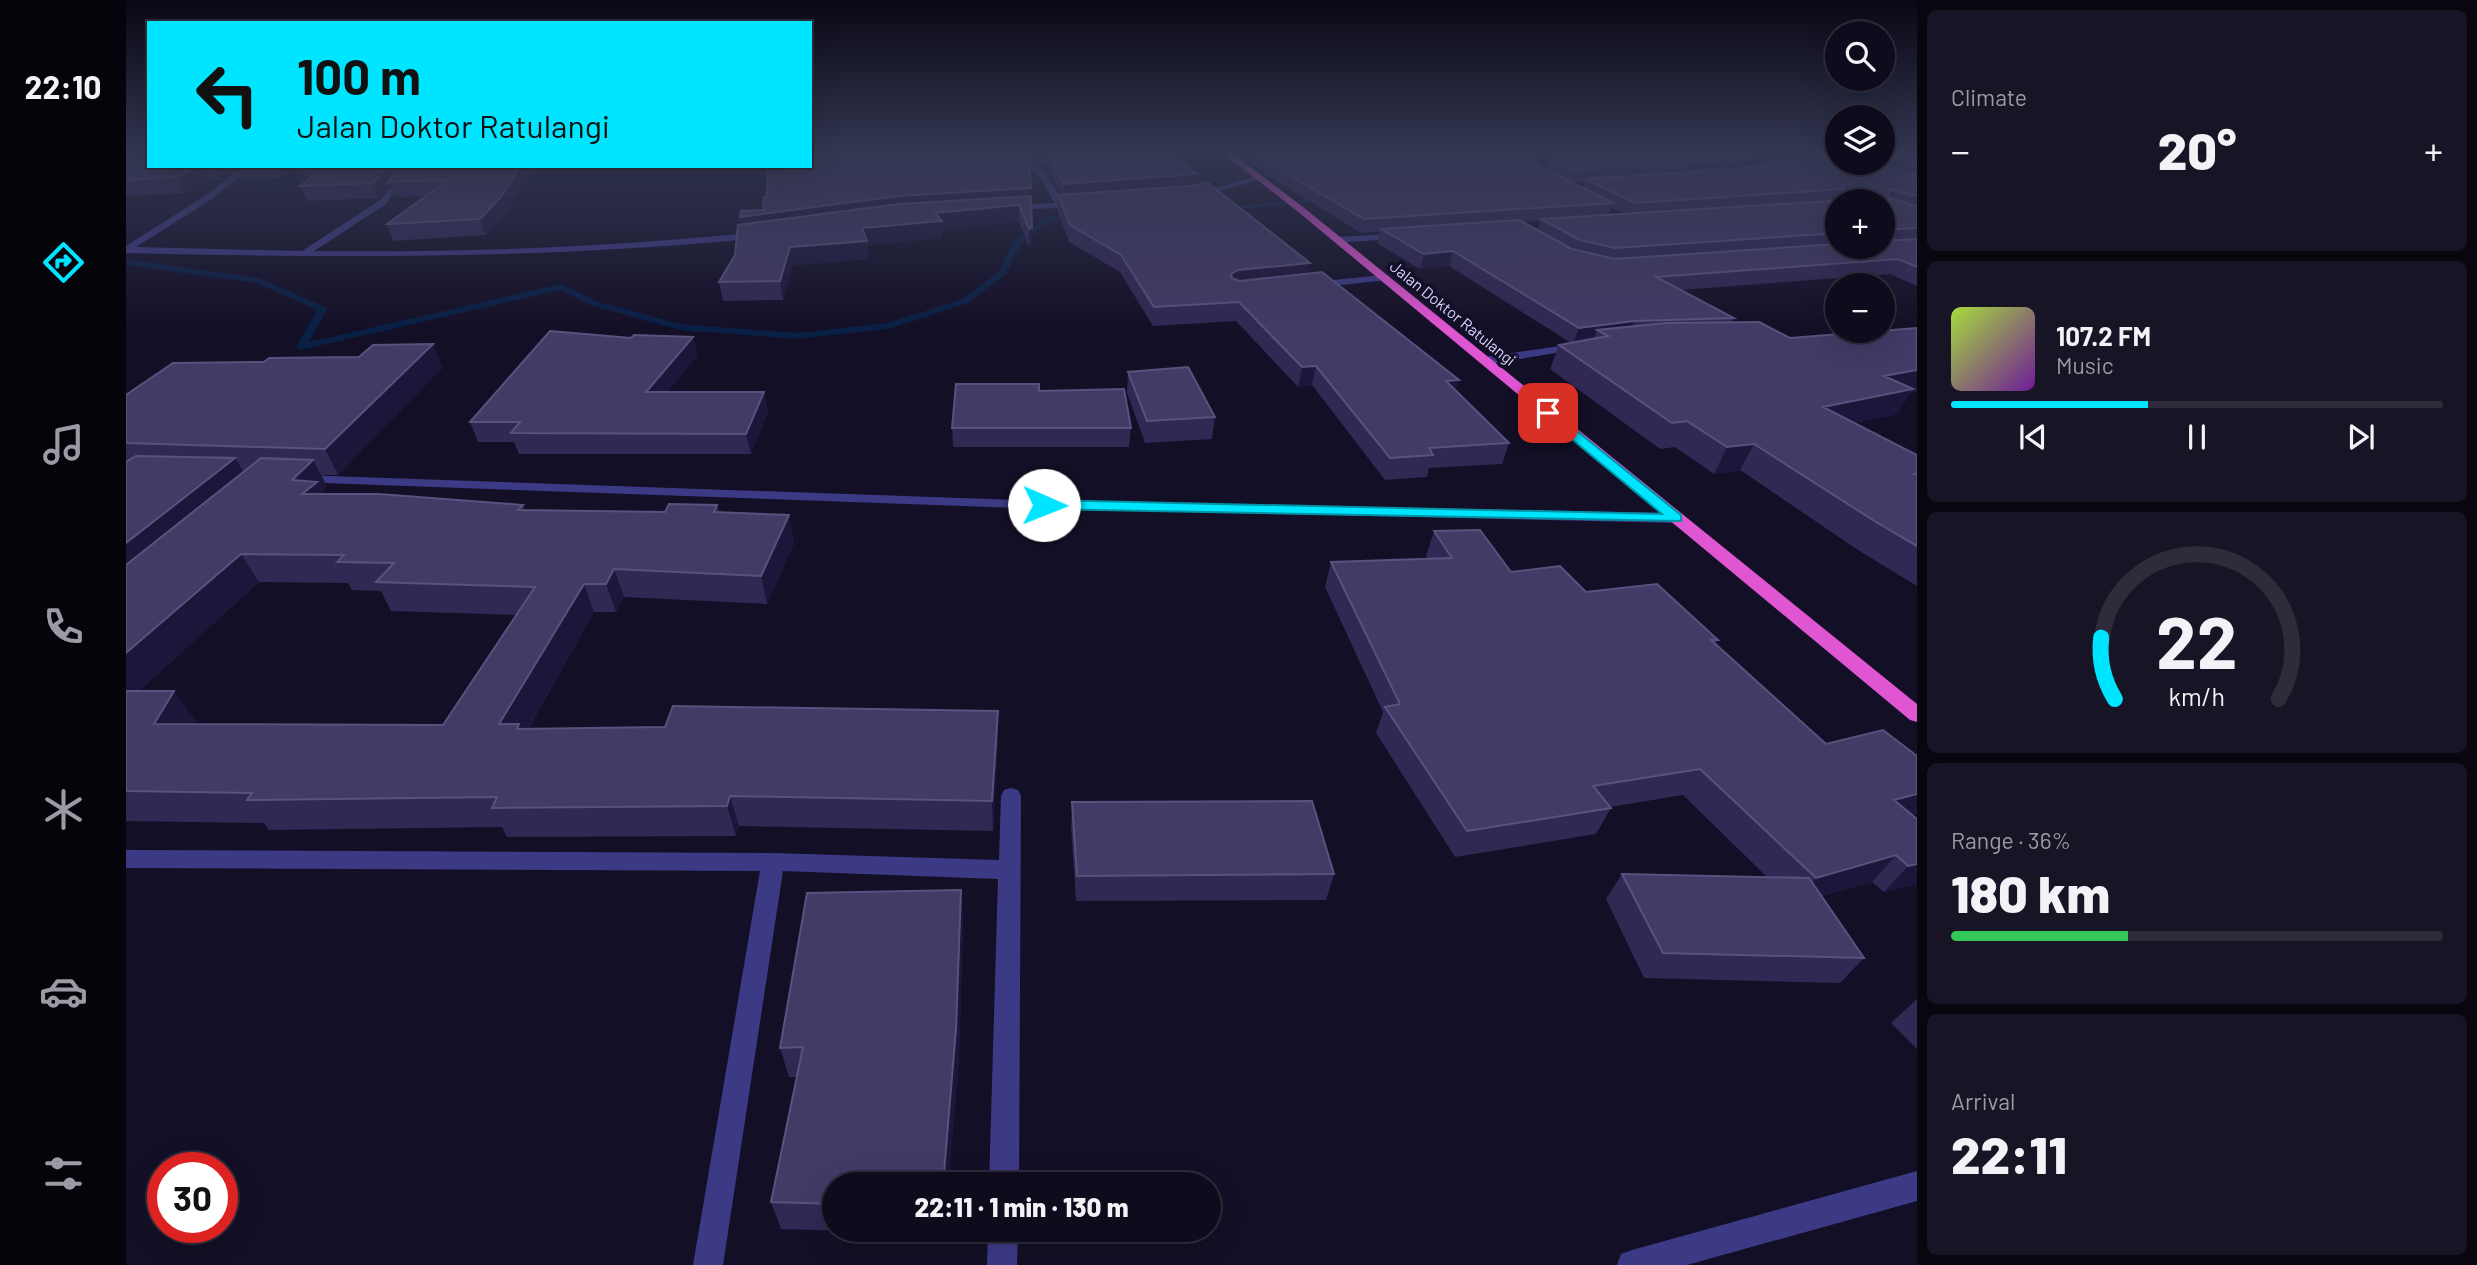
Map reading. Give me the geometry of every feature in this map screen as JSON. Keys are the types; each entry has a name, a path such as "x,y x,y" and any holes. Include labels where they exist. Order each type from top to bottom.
{"highway":[{"name":"Jalan Doktor Ratulangi","path":"1301,211 1917,715"}],"street":[{"path":"126,250 187,211"},
{"path":"302,254 368,211"},
{"path":"126,250 302,254 519,254 775,233"},
{"path":"1337,240 1406,236"},
{"path":"1303,286 1383,278"},
{"path":"1484,361 1596,345"},
{"path":"286,478 1018,504 1676,518"},
{"path":"1004,1172 1011,796"},
{"path":"126,859 773,862 1010,870"},
{"path":"708,1265 773,862"},
{"path":"1632,1265 1917,1186"},
{"path":"1002,1265 1003,1242"}],"building":[{"path":"405,211 488,211 480,219 387,224"},
{"path":"741,211 785,211 740,217"},
{"path":"845,211 956,211 935,213 942,221 862,228 867,241 790,247 780,281 719,282 735,255 738,225"},
{"path":"1022,211 1031,211 1032,228 1029,229"},
{"path":"1064,211 1244,211 1310,263 1238,270 1231,274 1232,278 1239,281 1322,272 1459,380 1446,381 1509,443 1429,448 1433,455 1390,458 1316,366 1302,367 1239,302 1154,307 1121,255 1070,225"},
{"path":"1350,211 1488,211 1364,219"},
{"path":"1668,211 1825,211 1825,234 1615,248 1580,240 1541,219"},
{"path":"1895,211 1917,211 1917,228 1895,229"},
{"path":"1519,220 1572,249 1615,259 1825,245 1825,259 1895,259 1895,240 1917,239 1917,267 1898,259 1656,277 1734,318 1634,321 1579,328 1453,251 1424,254 1381,229"},
{"path":"1759,322 1790,338 1825,335 1825,343 1895,343 1895,330 1917,328 1917,370 1884,376 1913,389 1823,407 1917,455 1917,473 1914,474 1917,475 1917,546 1754,444 1727,447 1687,421 1672,423 1559,345 1608,336 1597,330 1666,323"},
{"path":"550,331 631,338 634,335 693,337 646,392 764,392 746,434 511,433 520,422 470,422"},
{"path":"433,344 325,449 126,443 126,395 173,363 359,357 373,345"},
{"path":"1188,367 1215,417 1147,421 1128,372"},
{"path":"956,384 1039,384 1039,391 1124,389 1131,428 952,428"},
{"path":"136,456 235,458 126,543 126,462"},
{"path":"261,458 313,460 292,480 317,482 302,494 379,494 523,505 518,510 665,512 669,504 717,505 714,512 789,515 761,576 614,569 606,584 584,584 499,724 519,724 517,729 665,727 673,706 998,711 992,801 730,796 727,806 492,808 497,797 247,800 252,793 126,791 126,691 174,691 154,724 443,725 535,587 376,582 394,563 337,562 344,555 241,554 126,653 126,565"},
{"path":"1480,530 1511,572 1560,566 1586,592 1657,584 1718,640 1711,640 1826,744 1883,730 1917,756 1917,794 1894,800 1917,819 1917,864 1908,866 1896,855 1816,878 1700,769 1593,786 1611,808 1467,831 1385,707 1400,704 1331,562 1452,558 1434,531"},
{"path":"1312,801 1334,874 1077,876 1072,802"},
{"path":"1622,874 1809,878 1864,958 1663,953"},
{"path":"961,890 956,1029 944,1172 822,1172 822,1204 771,1202 803,1047 780,1048 807,893"}],"waterway":[{"path":"126,262 259,281 322,309 301,347 561,287 593,303 680,327 797,336 888,326 965,301 1003,272 1017,243 1047,219 1080,215"}],"route":[{"path":"1044,505 1676,518 1548,413"}]}
